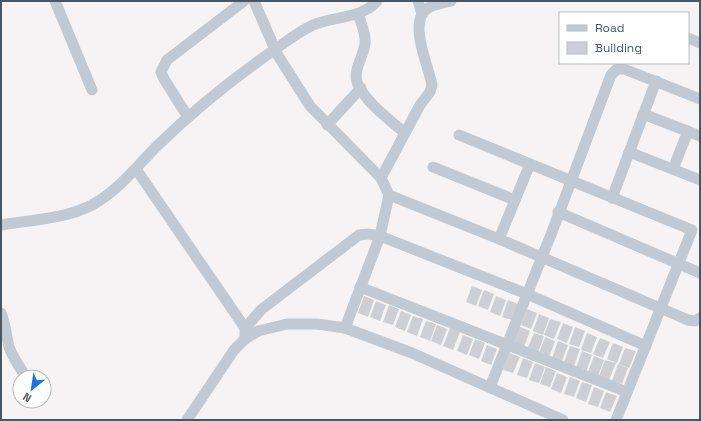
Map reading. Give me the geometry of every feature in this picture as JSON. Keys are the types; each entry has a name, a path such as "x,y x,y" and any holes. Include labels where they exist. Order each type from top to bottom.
{"street":[{"path":"56,1 92,90"},
{"path":"188,117 160,72 163,65 167,60 244,1"},
{"path":"254,1 276,48 277,54 310,106 327,125 381,178 389,195 380,236 345,328"},
{"path":"1,226 63,215 92,205 112,191 136,169 157,146 188,117 223,88 276,48 313,25 336,18 358,14 370,8 377,1"},
{"path":"418,1 422,14"},
{"path":"381,178 420,105 430,92 432,85 420,36 420,21 422,14 428,8 452,1"},
{"path":"358,14 364,31 365,43 357,69 357,82 371,102 405,133"},
{"path":"689,38 700,43"},
{"path":"490,387 542,257 611,75 617,69 624,69 700,99"},
{"path":"612,198 656,81"},
{"path":"327,125 361,88"},
{"path":"643,114 700,136"},
{"path":"673,169 688,131"},
{"path":"459,135 696,232 678,264 616,420"},
{"path":"629,152 700,180"},
{"path":"499,239 530,164"},
{"path":"433,167 515,200"},
{"path":"136,169 245,333"},
{"path":"389,195 499,239 688,320 695,321 700,318"},
{"path":"558,212 700,273"},
{"path":"186,420 262,309 359,235 368,234 380,236 527,294 646,346"},
{"path":"360,287 627,392"},
{"path":"1,313 7,330 9,347 21,369"},
{"path":"245,333 287,324 317,324 345,328 412,352 563,420"}],"building":[{"path":"472,286 482,290 476,306 466,302"},
{"path":"484,290 494,294 488,310 478,306"},
{"path":"364,296 374,300 368,317 358,313"},
{"path":"496,296 506,300 500,316 490,312"},
{"path":"508,300 518,304 512,320 502,317"},
{"path":"376,301 386,305 380,321 370,317"},
{"path":"389,305 399,309 393,325 383,322"},
{"path":"527,309 537,313 531,329 521,325"},
{"path":"401,311 411,315 405,331 395,327"},
{"path":"539,314 549,318 543,335 533,331"},
{"path":"413,316 423,319 417,336 407,332"},
{"path":"550,319 561,322 554,339 544,335"},
{"path":"426,321 436,324 430,341 420,337"},
{"path":"563,323 573,327 567,343 557,339"},
{"path":"437,325 447,329 441,345 431,341"},
{"path":"518,326 530,331 524,347 512,342"},
{"path":"575,327 585,331 579,347 569,344"},
{"path":"450,328 460,332 453,350 443,346"},
{"path":"534,333 544,336 538,353 527,349"},
{"path":"587,333 597,337 591,353 581,350"},
{"path":"463,335 473,339 467,355 457,351"},
{"path":"545,337 555,341 549,357 539,353"},
{"path":"600,338 610,342 603,358 593,354"},
{"path":"475,339 485,343 479,359 469,355"},
{"path":"558,341 568,345 562,361 552,358"},
{"path":"613,343 623,347 617,363 607,359"},
{"path":"487,345 497,349 491,365 481,361"},
{"path":"570,346 580,349 574,366 564,362"},
{"path":"625,348 636,351 629,368 619,364"},
{"path":"582,351 592,355 586,372 576,368"},
{"path":"509,353 520,357 513,373 503,370"},
{"path":"594,356 604,360 598,376 588,372"},
{"path":"523,358 533,362 527,378 517,375"},
{"path":"605,360 616,363 609,380 599,376"},
{"path":"535,363 545,367 539,383 529,380"},
{"path":"618,364 628,368 622,384 612,381"},
{"path":"546,367 556,371 550,387 540,384"},
{"path":"557,373 567,377 561,393 551,389"},
{"path":"570,377 580,381 574,397 564,394"},
{"path":"582,382 592,385 586,402 576,398"},
{"path":"594,387 604,391 598,407 588,404"},
{"path":"606,392 617,396 610,412 600,408"}]}
